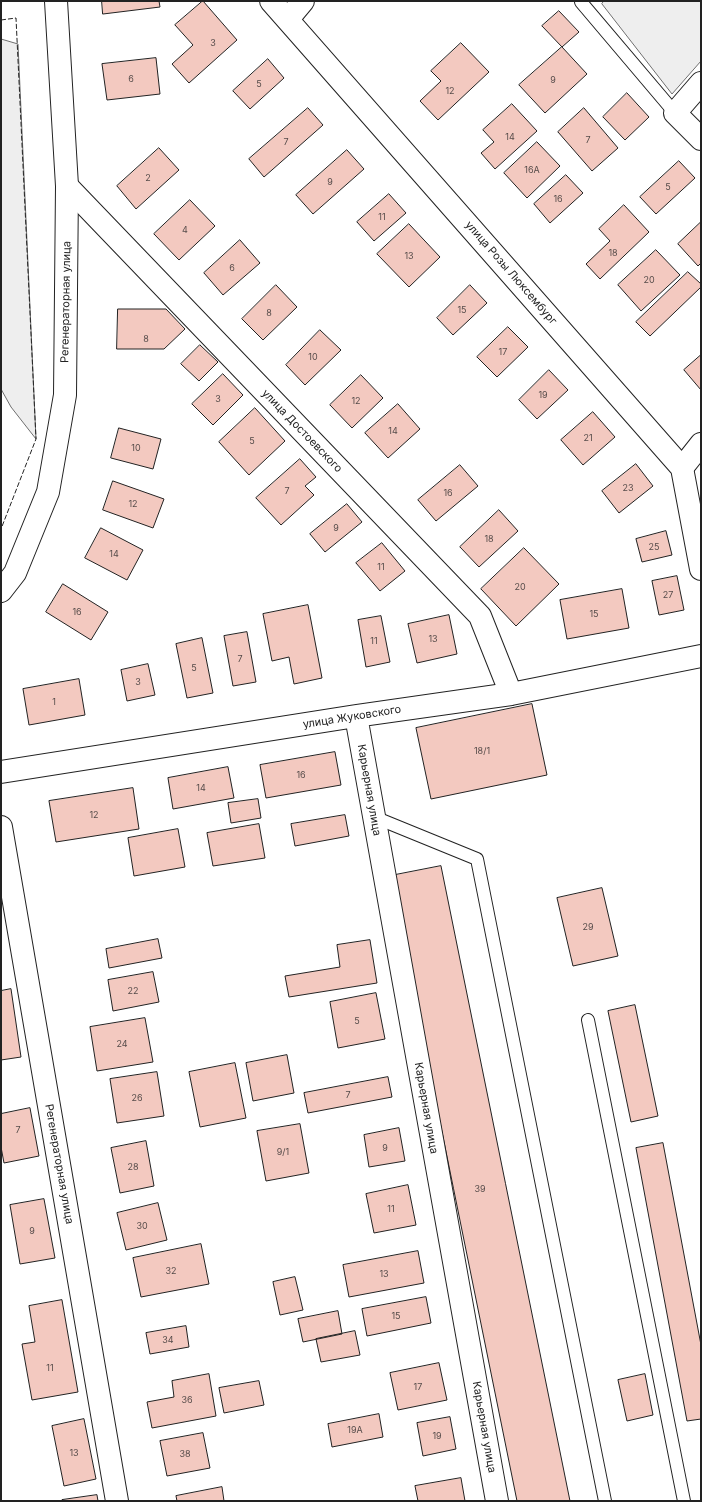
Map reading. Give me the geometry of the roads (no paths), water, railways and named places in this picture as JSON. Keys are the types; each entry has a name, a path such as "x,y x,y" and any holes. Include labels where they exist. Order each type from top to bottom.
{"street":[{"name":"Регенераторная улица","path":"1,591 15,573 48,492 65,395 67,186 56,1"},
{"name":"улица Розы Люксембург","path":"271,1 682,468"},
{"path":"288,19 303,1"},
{"path":"701,83 675,113 701,139"},
{"name":"улица Достоевского","path":"67,186 480,616 511,694"},
{"path":"701,444 682,468 701,569"},
{"name":"улица Жуковского","path":"1,772 356,716 511,694 701,656"},
{"name":"Карьерная улица","path":"356,716 497,1501"},
{"name":"Регенераторная улица","path":"1,827 117,1501"}],"lane":[{"path":"582,1 581,2 675,113"},
{"path":"374,817 477,859 605,1501"},
{"path":"588,1020 684,1501"}]}
